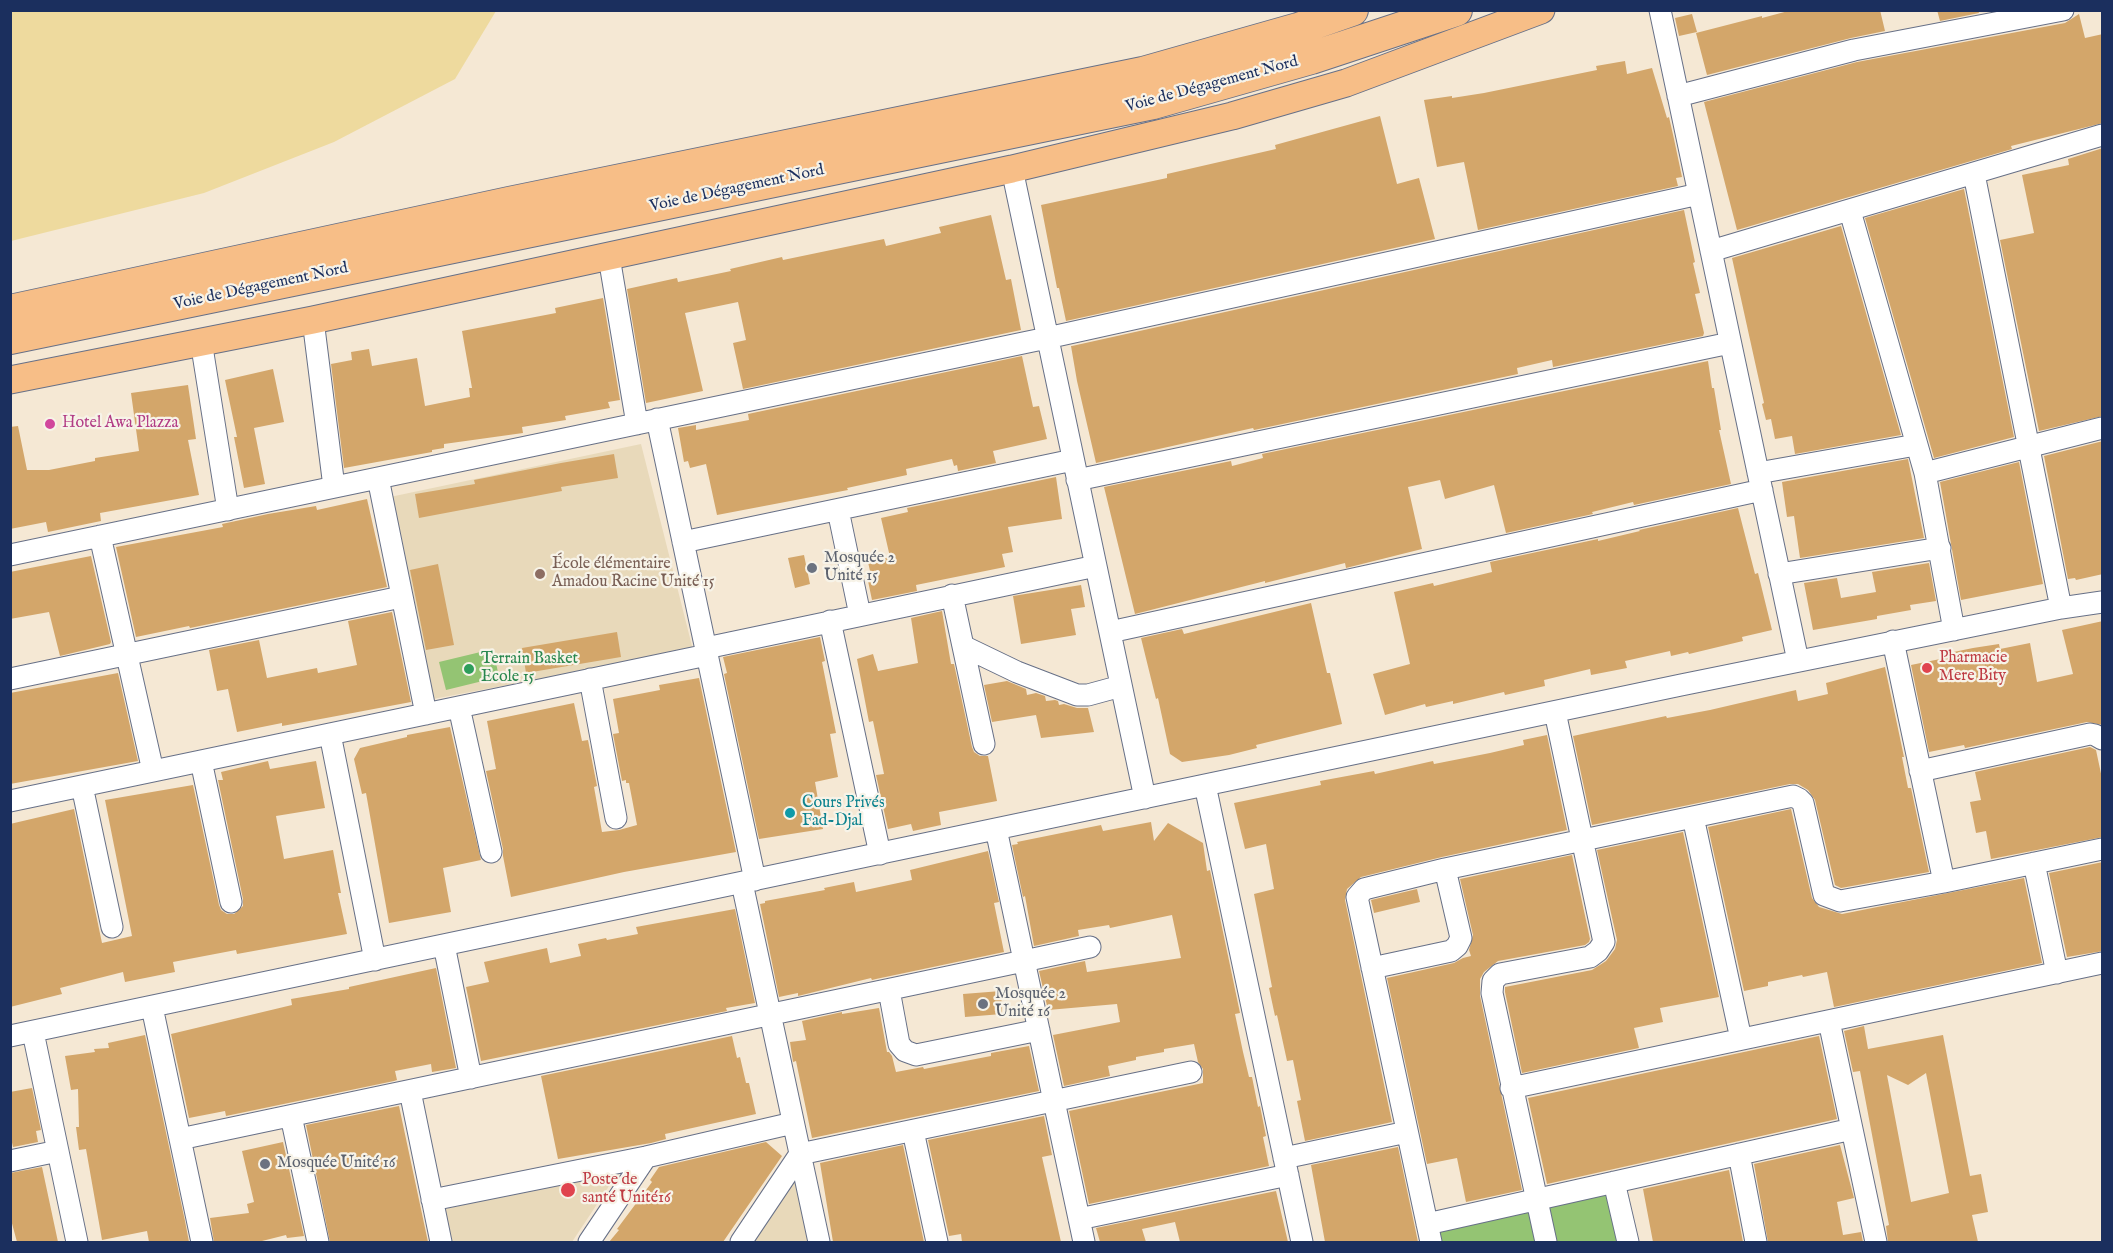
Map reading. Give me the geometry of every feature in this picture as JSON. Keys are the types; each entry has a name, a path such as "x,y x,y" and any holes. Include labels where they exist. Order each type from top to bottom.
{"highway":[{"name":"Voie de Dégagement Nord","path":"10,312 508,203 1143,73 1352,10"},
{"name":"Voie de Dégagement Nord","path":"10,338 1153,104 1311,58 1456,10"}],"main road":[{"path":"10,380 313,320 1012,170 1233,116 1346,83 1541,10"}],"street":[{"path":"1660,10 1798,661"},
{"path":"1678,96 1985,17 2063,10"},
{"path":"1711,251 2103,135"},
{"path":"1012,170 1145,798"},
{"path":"1974,174 2061,608"},
{"path":"10,555 1047,338 1699,194"},
{"path":"1850,211 1924,474 1954,630"},
{"path":"609,257 647,422 683,542 706,651 770,1015 819,1242"},
{"path":"313,320 334,487"},
{"path":"201,341 228,510"},
{"path":"683,542 838,510 1075,470 1730,343"},
{"path":"1924,474 2103,428"},
{"path":"1110,632 1916,445"},
{"path":"378,478 426,714"},
{"path":"838,510 860,615"},
{"path":"100,536 153,771"},
{"path":"1779,574 1940,548"},
{"path":"10,801 590,679 830,621 1096,566"},
{"path":"952,596 984,744"},
{"path":"10,679 401,597"},
{"path":"10,1036 1893,641 2103,602"},
{"path":"830,621 880,854"},
{"path":"1893,641 1944,882"},
{"path":"963,646 1017,672 1077,695 1088,695 1121,686"},
{"path":"590,679 616,818"},
{"path":"459,706 491,852"},
{"path":"1546,1242 1535,1200 1492,993 1493,981 1500,974 1590,957 1604,942 1556,712"},
{"path":"330,734 375,960"},
{"path":"1920,771 2090,734 2103,740"},
{"path":"201,761 231,902"},
{"path":"1205,785 1302,1242"},
{"path":"82,786 112,927"},
{"path":"1852,1129 1535,1200 1429,1233 1357,897 1364,889 1445,869 1792,796 1803,803 1824,895 1840,900 1944,882 2103,849"},
{"path":"1693,817 1741,1040"},
{"path":"996,829 1084,1242"},
{"path":"2034,863 2057,973"},
{"path":"1372,968 1451,951 1457,946 1461,938 1445,869"},
{"path":"444,945 471,1078"},
{"path":"180,1139 1090,947"},
{"path":"1511,1088 2103,963"},
{"path":"889,990 899,1044 905,1051 916,1055 1039,1030"},
{"path":"152,1007 202,1242"},
{"path":"1829,1021 1876,1242"},
{"path":"33,1032 77,1242"},
{"path":"741,1242 800,1154 1191,1072"},
{"path":"410,1091 441,1242"},
{"path":"291,1116 318,1242"},
{"path":"432,1200 646,1157 793,1123"},
{"path":"913,1131 937,1242"},
{"path":"1079,1219 1286,1166 1407,1132"},
{"path":"10,1161 58,1151"},
{"path":"1739,1154 1756,1242"},
{"path":"589,1242 646,1157"},
{"path":"1614,1182 1628,1242"}],"shaded area":[{"name":"École élémentaire Amadou Racine Unité 15","path":"641,444 693,650 433,699 390,497"},
{"name":"Poste de santé Unité16","path":"619,1171 572,1242 447,1242 440,1210"},
{"path":"795,1179 809,1242 752,1242"}],"green space":[{"name":"Terrain Basket Ecole 15","path":"493,649 499,677 446,690 439,662"},
{"path":"1621,1188 1632,1242 1437,1242 1434,1226"}],"sand":[{"path":"10,11 496,11 455,79 334,142 204,193 11,241"}],"building":[{"path":"1792,10 1880,10 1885,31 1707,75 1696,33"},
{"path":"1937,10 1978,10 1979,13 1940,21"},
{"path":"1692,14 1697,32 1679,36 1675,18"},
{"path":"2079,14 2085,38 2103,34 2103,123 2011,146 2012,149 1737,230 1704,102 1857,62 2065,23"},
{"path":"1625,61 1627,74 1652,68 1674,139 1682,177 1676,178 1678,186 1478,230 1464,162 1437,167 1424,100 1484,93 1597,70 1596,66"},
{"path":"1380,116 1397,184 1419,178 1435,239 1066,321 1059,288 1057,288 1041,205 1167,178 1167,174 1276,149 1275,145"},
{"path":"2103,148 2103,416 2039,431 2000,240 2034,233 2022,175 2069,165 2068,159"},
{"path":"1964,189 2014,437 1934,458 1865,218"},
{"path":"1684,210 1700,293 1695,294 1703,336 1553,367 1552,360 1517,368 1518,374 1254,430 1253,428 1096,463 1071,346"},
{"path":"991,215 1006,280 1011,279 1021,330 743,389 733,343 746,340 738,302 685,313 703,391 646,403 627,289 677,278 678,282 782,257 783,260 884,239 886,246 941,233 939,227"},
{"path":"1841,226 1901,435 1795,454 1792,436 1775,439 1771,419 1766,420 1732,258"},
{"path":"603,298 620,400 608,402 610,408 565,416 566,420 522,427 523,433 444,444 444,448 432,450 432,452 344,468 331,364 352,360 351,352 369,349 372,366 417,358 425,406 470,397 469,388 472,388 462,331 556,313 555,308"},
{"path":"1022,356 1033,407 1039,406 1047,439 993,451 996,463 958,471 952,459 906,469 907,475 847,488 848,490 717,515 706,464 690,468 688,461 684,462 678,428 696,425 696,430 749,420 748,414"},
{"path":"1708,361 1721,430 1719,430 1731,484 1634,505 1633,502 1592,512 1593,514 1506,533 1494,485 1445,499 1440,480 1408,487 1422,549 1346,568 1345,563 1265,583 1265,581 1135,614 1104,487 1231,461 1232,466 1263,458 1262,454"},
{"path":"273,369 284,422 254,428 265,484 244,488 234,437 237,437 225,380"},
{"path":"188,385 196,439 188,440 199,495 100,513 101,521 48,532 46,522 10,529 10,427 18,426 27,470 49,470 95,461 95,458 139,451 131,393"},
{"path":"2103,441 2103,574 2076,580 2075,578 2068,579 2044,456"},
{"path":"614,454 618,478 561,487 562,491 419,518 415,494 475,484 474,480"},
{"path":"1908,459 1924,538 1800,558 1794,516 1787,517 1782,482"},
{"path":"2019,462 2043,584 1961,600 1940,482"},
{"path":"1056,477 1062,519 1008,527 1013,552 1002,554 1005,567 916,585 917,591 872,600 868,581 872,580 868,562 890,557 881,518 908,512 907,508"},
{"path":"367,499 387,587 136,637 116,547 223,527 222,524 268,514 316,506 317,510"},
{"path":"1738,508 1755,574 1758,573 1772,630 1742,637 1743,641 1689,654 1688,652 1671,656 1670,651 1625,661 1627,668 1591,675 1590,669 1544,680 1545,686 1505,695 1504,692 1453,704 1453,701 1426,707 1425,704 1385,715 1373,674 1410,664 1394,592 1433,583 1434,586 1492,572 1490,562 1598,539 1598,541"},
{"path":"804,555 810,584 795,588 788,558"},
{"path":"91,556 111,642 60,656 49,612 10,619 10,572"},
{"path":"1929,563 1936,601 1910,605 1911,610 1877,616 1877,619 1813,630 1804,583 1837,578 1841,598 1876,592 1872,572"},
{"path":"438,564 454,645 426,650 410,570"},
{"path":"1081,585 1085,607 1071,609 1076,635 1021,644 1013,596"},
{"path":"1311,603 1327,673 1330,673 1342,724 1256,745 1257,748 1229,755 1182,762 1170,754 1158,698 1156,699 1141,638 1182,629 1184,634"},
{"path":"942,611 951,664 954,664 972,747 974,752 980,756 988,756 997,801 939,812 941,825 913,831 911,824 888,829 876,775 884,774 873,721 869,722 857,659 873,654 878,671 918,663 911,618"},
{"path":"392,612 411,702 237,732 228,689 217,691 209,650 259,640 267,678 317,668 318,673 357,665 348,621"},
{"path":"2103,621 2103,725 2087,722 1965,748 1964,745 1929,752 1911,665 1945,658 1944,654 1973,648 1999,644 2000,649 2030,643 2037,682 2073,674 2062,630"},
{"path":"617,632 621,657 526,673 522,648"},
{"path":"820,637 825,661 822,662 836,733 830,734 838,777 815,782 823,829 759,839 724,674 727,673 723,657"},
{"path":"1885,667 1904,757 1902,757 1908,788 1911,788 1929,872 1841,888 1835,885 1815,800 1808,790 1798,784 1592,825 1573,736 1666,716 1667,718 1710,710 1796,690 1798,701 1828,694 1826,683"},
{"path":"118,673 138,761 10,784 10,693"},
{"path":"699,678 736,852 624,872 511,897 486,771 496,769 487,721 574,703 582,741 588,740 597,786 594,787 602,832 619,830 637,825 629,783 626,783 626,780 622,781 613,734 619,733 613,699 660,690 659,685"},
{"path":"1007,681 1026,689 1027,695 1036,693 1045,696 1046,701 1058,701 1059,705 1088,708 1094,732 1041,738 1036,715 992,722 984,685"},
{"path":"450,727 481,860 443,868 451,912 389,923 366,793 362,794 354,759 360,748 407,737 407,735"},
{"path":"1547,735 1567,830 1361,877 1347,889 1345,900 1392,1122 1305,1141 1297,1101 1301,1100 1293,1060 1287,1061 1277,1015 1275,1016 1269,988 1272,987 1254,894 1274,889 1266,844 1245,849 1234,803 1321,785 1320,781 1374,771 1375,774 1433,761 1434,764 1490,753 1524,745 1523,740"},
{"path":"2090,747 2096,750 2103,783 2103,837 1991,859 1986,831 1976,833 1970,802 1981,800 1975,772"},
{"path":"268,761 270,769 316,761 325,808 276,816 284,859 333,850 341,893 338,893 347,934 237,954 236,950 173,962 175,972 125,982 123,972 60,988 62,994 10,1007 10,824 74,809 102,943 132,936 105,800 193,785 219,905 221,910 227,914 234,914 243,906 243,899 218,780 223,780 221,772"},
{"path":"1791,809 1812,898 1819,907 1842,914 2024,878 2042,963 1834,1007 1827,972 1768,982 1768,986 1744,991 1708,827"},
{"path":"1151,822 1154,841 1168,823 1203,843 1207,871 1210,870 1240,1013 1235,1014 1243,1052 1249,1077 1252,1077 1258,1107 1260,1106 1269,1166 1089,1204 1069,1111 1203,1083 1203,1069 1198,1062 1194,1044 1164,1049 1164,1052 1136,1057 1136,1060 1108,1066 1110,1076 1064,1086 1053,1035 1120,1022 1117,1004 1048,1010 1039,971 1085,961 1087,972 1181,958 1172,915 1110,928 1109,925 1078,930 1079,936 1034,946 1025,896 1023,897 1012,845 1018,844 1017,842 1101,825 1103,831"},
{"path":"1683,832 1719,997 1660,1008 1663,1022 1634,1028 1639,1048 1522,1073 1505,987 1592,970 1606,961 1615,949 1617,940 1597,850"},
{"path":"988,851 999,902 994,903 1004,952 872,980 871,978 798,996 798,993 779,997 760,904 854,882 856,892 912,880 910,870"},
{"path":"1572,855 1589,942 1585,945 1498,961 1484,972 1480,979 1480,996 1522,1190 1466,1202 1457,1158 1427,1164 1387,978 1454,963 1471,956 1469,950 1473,935 1460,879"},
{"path":"2103,862 2103,951 2067,957 2049,873"},
{"path":"1417,889 1420,902 1374,913 1371,900"},
{"path":"735,909 755,1003 726,1008 727,1011 481,1061 466,987 489,982 484,962 547,948 550,963 581,956 578,944 638,934 636,927"},
{"path":"436,968 456,1068 432,1072 431,1064 395,1071 397,1080 394,1081 226,1116 225,1111 189,1118 171,1034 292,1005 291,999 349,989 349,987"},
{"name":"Mosquée 2 Unité 16","path":"1001,991 1002,1014 965,1017 963,994"},
{"path":"879,1008 887,1052 892,1056 896,1072 991,1056 991,1053 1029,1046 1039,1091 812,1138 790,1042 806,1040 802,1021 842,1012 842,1014"},
{"path":"1864,1026 1868,1049 1943,1035 1970,1176 1981,1174 1988,1212 1972,1215 1978,1242 1888,1242 1886,1226 1889,1225 1860,1071 1853,1072 1844,1031","holes":["1926,1073 1949,1193 1911,1202 1887,1075 1908,1085"]},
{"path":"145,1035 189,1242 149,1242 147,1231 102,1240 86,1149 79,1150 76,1127 79,1127 78,1089 71,1090 65,1056 95,1052 94,1049 109,1048 108,1043"},
{"path":"732,1036 746,1083 749,1083 756,1114 665,1134 666,1139 651,1143 558,1159 541,1076"},
{"path":"1819,1036 1837,1119 1547,1184 1528,1098"},
{"path":"32,1088 41,1130 36,1131 38,1142 13,1147 10,1134 10,1092"},
{"path":"399,1106 428,1242 330,1242 306,1125"},
{"path":"1044,1116 1052,1155 1042,1157 1061,1242 962,1242 961,1234 949,1236 928,1140"},
{"path":"283,1142 304,1236 287,1238 286,1235 258,1242 214,1242 210,1218 249,1213 247,1204 254,1202 242,1151"},
{"path":"766,1142 782,1156 723,1242 609,1242 652,1182 650,1180 659,1167"},
{"path":"903,1145 924,1242 833,1242 820,1163"},
{"path":"1840,1145 1854,1198 1837,1202 1843,1235 1861,1232 1863,1242 1768,1242 1754,1164"},
{"path":"1398,1147 1418,1242 1325,1242 1311,1165"},
{"path":"42,1167 58,1242 17,1242 10,1216 10,1173"},
{"path":"1729,1170 1743,1242 1653,1242 1643,1189"},
{"path":"1276,1191 1288,1242 1180,1242 1175,1222 1142,1229 1146,1242 1100,1242 1096,1228"}],"place":[{"name":"Hotel Awa Plazza","path":"50,424"},
{"name":"Mosquée 2 Unité 15","path":"812,568"},
{"name":"École élémentaire Amadou Racine Unité 15","path":"540,574"},
{"name":"Pharmacie Mere Bity","path":"1927,668"},
{"name":"Terrain Basket Ecole 15","path":"469,669"},
{"name":"Cours Privés Fad-Djal","path":"790,813"},
{"name":"Mosquée 2 Unité 16","path":"983,1004"},
{"name":"Mosquée Unité 16","path":"265,1164"},
{"name":"Poste de santé Unité16","path":"568,1190"}]}
